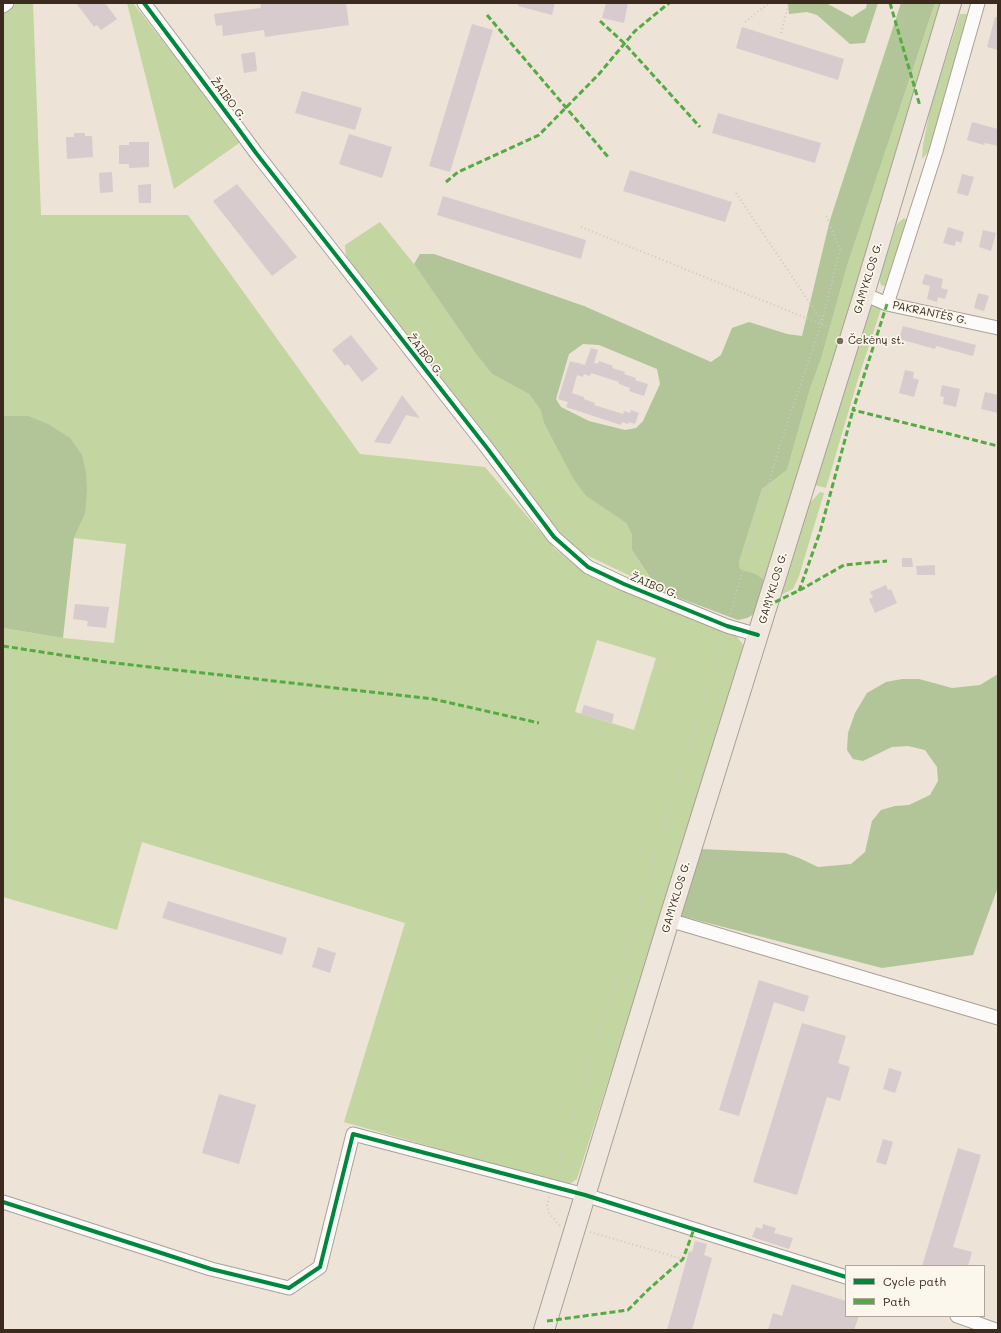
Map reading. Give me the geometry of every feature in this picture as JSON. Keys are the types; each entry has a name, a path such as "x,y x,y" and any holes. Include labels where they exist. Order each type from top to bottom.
{"main road":[{"name":"GAMYKLOS G.","path":"544,1330 669,920 864,294 951,3"}],"street":[{"path":"3,6 7,3"},
{"name":"ŽAIBO G.","path":"144,3 256,153 487,448 554,537 588,567 624,584 727,626 758,635"},
{"path":"887,304 936,152 978,3"},
{"name":"PAKRANTĖS G.","path":"864,294 887,304 998,328"},
{"path":"669,920 998,1018"},
{"path":"3,1202 211,1269 289,1288 320,1268 353,1134 585,1195 845,1277"},
{"path":"960,1317 996,1330"}],"path":[{"path":"746,22 769,3"},
{"path":"781,33 789,3"},
{"path":"736,193 822,320"},
{"path":"683,1259 589,1231 587,1238 562,1230 558,1222 549,1213 547,1206 727,626 780,445 822,320 840,250 826,215"},
{"path":"581,227 850,336"}],"green space":[{"path":"15,3 33,3 41,215 188,215 360,454 485,467 555,549 574,564 597,577 734,633 742,643 744,650 743,659 577,1179 571,1183 563,1184 344,1122 405,923 142,842 117,930 3,897 3,628 63,638 114,643 126,544 74,538 85,514 28,416 3,416 3,12","holes":["597,640 656,658 634,730 575,712"]},
{"path":"127,3 133,3 242,141 174,189"},
{"path":"788,3 826,3 852,17 866,8 867,3 878,3 865,43 850,44 817,15 807,12 789,14"},
{"path":"901,3 935,3 847,266 822,356 810,389 787,470 762,489 739,562 740,569 756,574 766,581 754,614 747,618 738,620 658,590 632,550 632,535 626,523 586,496 573,478 544,423 541,410 529,394 492,374 476,354 414,264 420,254 434,254 584,306 711,362 721,355 732,328 749,322 787,334 802,336 830,220","holes":["583,344 599,345 657,369 660,384 643,421 636,428 625,430 589,421 561,407 556,399 569,354"]},
{"path":"935,3 941,4 941,12 766,581 756,574 740,569 739,562 762,489 787,470 810,389 822,356 847,266"},
{"path":"960,14 967,14 969,22 932,148 922,159 923,145 930,110"},
{"path":"904,218 908,221 892,278 885,286 881,285 879,278 897,224"},
{"path":"380,222 414,264 476,354 492,374 529,394 542,410 544,423 586,496 626,523 632,535 632,550 656,588 584,554 565,539 549,522 346,257 345,245"},
{"path":"874,302 878,304 881,309 858,379 826,488 815,485 869,309"},
{"path":"3,416 28,416 48,424 70,438 82,455 86,473 87,490 85,514 74,538 63,638 3,628"},
{"path":"820,492 824,493 799,576 793,589 781,595 807,506"},
{"path":"998,674 998,887 973,955 882,968 681,916 701,849 785,853 818,867 851,864 865,852 872,821 881,810 895,806 909,805 930,795 938,781 937,767 925,750 908,746 892,747 863,761 853,759 847,750 848,733 855,713 867,693 886,682 902,679 919,679 952,688 980,685"}],"building":[{"path":"76,3 105,3 117,19 101,30 97,25 94,27"},
{"path":"260,3 346,3 349,25 265,37 264,30 223,36 222,25 216,26 214,14 261,8"},
{"path":"518,3 555,3 552,15 518,6"},
{"path":"606,3 628,3 624,23 602,18"},
{"path":"995,17 998,17 998,50 987,47"},
{"path":"472,24 493,30 450,172 429,166"},
{"path":"742,27 844,59 838,80 736,48"},
{"path":"255,52 257,71 244,73 241,54"},
{"path":"302,91 362,108 355,130 295,113"},
{"path":"718,113 821,143 815,163 712,133"},
{"path":"972,122 998,129 998,146 985,143 984,145 967,140"},
{"path":"74,133 85,133 85,136 92,136 93,157 67,159 66,137 74,137"},
{"path":"349,134 392,147 382,178 339,164"},
{"path":"129,142 149,142 149,167 129,168 129,164 119,164 119,145 129,145"},
{"path":"630,170 732,202 725,222 623,191"},
{"path":"112,172 113,192 100,193 99,173"},
{"path":"962,174 974,177 968,196 957,193"},
{"path":"151,184 151,203 139,203 138,185"},
{"path":"237,184 297,257 272,276 213,201"},
{"path":"443,196 586,240 581,259 437,215"},
{"path":"948,227 964,232 961,243 956,241 955,246 943,243"},
{"path":"983,230 996,233 991,251 979,247"},
{"path":"925,274 943,279 941,288 948,290 945,299 938,297 937,302 927,299 930,286 922,284"},
{"path":"978,293 989,296 984,311 974,308"},
{"path":"903,326 976,345 973,356 936,346 935,349 899,339"},
{"path":"351,335 378,369 362,382 348,364 345,366 332,350"},
{"path":"591,348 598,350 594,363 598,364 599,361 613,366 612,368 625,372 624,374 636,378 635,380 648,384 644,396 629,391 630,388 619,384 619,382 591,373 590,376 584,374 583,377 577,375 572,393 595,403 594,405 623,414 624,411 630,413 631,410 639,413 635,424 622,422 621,425 566,407 568,402 558,399 570,361 585,365"},
{"path":"905,370 914,372 913,378 919,380 914,397 899,393"},
{"path":"942,385 960,389 956,407 943,404 944,397 940,396"},
{"path":"985,392 998,395 998,413 981,409"},
{"path":"402,395 420,418 406,415 390,444 374,442"},
{"path":"902,558 912,558 913,567 902,567"},
{"path":"935,565 935,575 917,575 916,566"},
{"path":"886,585 888,590 891,589 897,603 875,613 869,599 873,597 870,592"},
{"path":"75,604 109,607 106,628 87,626 88,621 73,619"},
{"path":"584,705 614,714 612,723 581,714"},
{"path":"168,901 287,938 282,955 162,918"},
{"path":"318,947 336,953 330,973 312,967"},
{"path":"759,980 809,996 804,1012 774,1002 739,1116 719,1110"},
{"path":"802,1023 846,1036 838,1063 850,1067 840,1101 827,1097 797,1195 753,1182"},
{"path":"889,1068 902,1072 895,1093 883,1089"},
{"path":"219,1094 256,1105 239,1164 202,1153"},
{"path":"883,1139 893,1142 886,1165 876,1162"},
{"path":"958,1148 981,1155 953,1247 972,1252 968,1265 922,1265"},
{"path":"763,1224 776,1228 774,1233 793,1238 789,1249 752,1237 756,1227 762,1229"},
{"path":"695,1241 707,1244 704,1255 712,1258 692,1330 667,1330 689,1251 692,1252"},
{"path":"792,1284 845,1301 845,1317 859,1317 854,1330 768,1330 773,1313 782,1316"}],"marked path":[{"path":"446,182 458,172 539,135 599,74 635,31 669,3"},
{"path":"890,3 920,106"},
{"path":"487,15 609,158"},
{"path":"600,21 624,43 700,127"},
{"path":"887,304 853,410 998,446"},
{"path":"799,591 820,532 853,410"},
{"path":"767,606 802,589 844,565 887,561"},
{"path":"3,646 106,662 433,699 539,723"},
{"path":"547,1321 628,1310 683,1259 694,1229"}],"cycle path":[{"path":"144,3 256,153 487,448 554,537 588,567 624,584 727,626 758,635"},
{"path":"3,1202 211,1269 289,1288 320,1267 353,1134 585,1195 845,1277"}],"place":[{"name":"Čekėnų st.","path":"840,341"}]}
